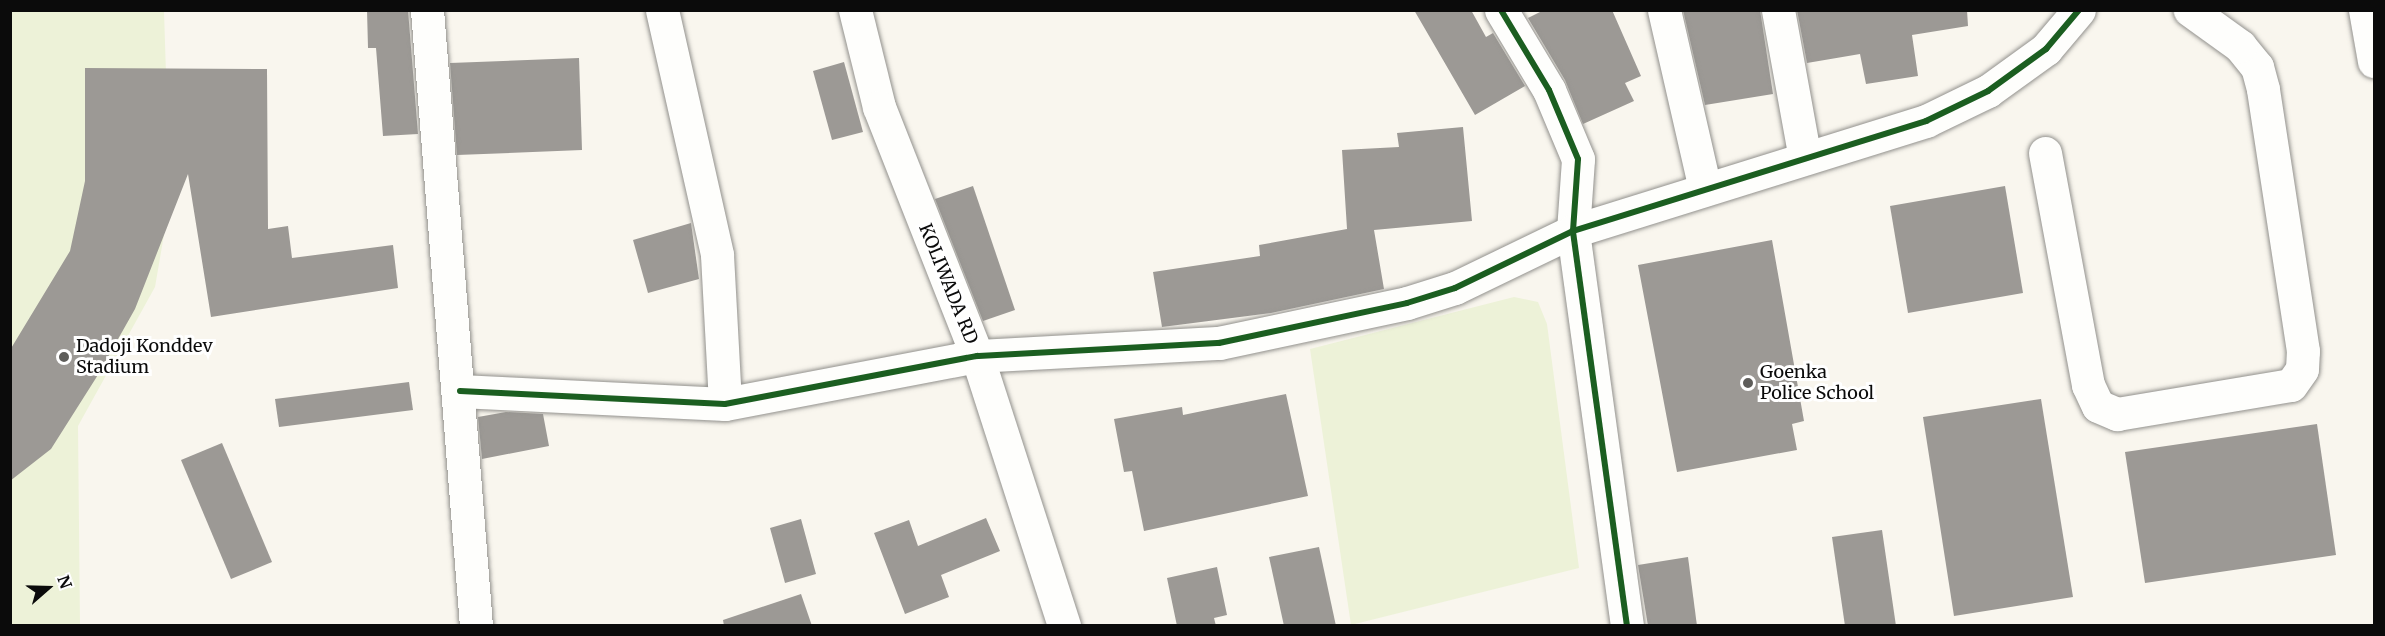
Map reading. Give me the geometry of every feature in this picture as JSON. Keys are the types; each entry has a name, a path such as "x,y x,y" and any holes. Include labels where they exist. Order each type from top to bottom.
{"street":[{"path":"427,10 460,392 476,626"},
{"path":"662,10 717,255 724,404"},
{"name":"KOLIWADA RD","path":"855,10 879,106 977,356 1064,626"},
{"path":"1500,10 1549,90 1578,159 1573,231 1627,626"},
{"path":"1664,10 1705,189"},
{"path":"1778,10 1805,158"},
{"path":"460,392 724,404 977,356 1219,343 1417,300 1455,288 1573,231 1926,121 1988,91 2046,49 2079,10"},
{"path":"2045,153 2088,385 2098,406 2117,414 2291,385 2302,369 2303,351 2263,89 2257,67 2240,46 2190,10"},
{"path":"2365,10 2374,61"}],"green space":[{"name":"Dadoji Konddev Stadium","path":"10,11 164,11 170,200 155,287 78,426 80,625 11,625"},
{"path":"1514,297 1538,302 1547,324 1579,568 1351,625 1310,349"}],"building":[{"path":"367,10 408,10 418,134 383,136 376,48 368,48"},
{"path":"1414,10 1471,10 1486,37 1493,33 1525,86 1475,115"},
{"path":"1544,10 1612,10 1641,76 1625,83 1634,101 1583,124 1565,80 1528,18"},
{"path":"1683,10 1760,10 1773,94 1705,105"},
{"path":"1797,10 1967,10 1968,26 1912,35 1918,76 1866,84 1860,54 1807,63"},
{"path":"579,58 582,150 457,155 450,63"},
{"path":"844,62 863,132 832,140 813,71"},
{"path":"85,68 267,69 268,229 288,226 292,258 393,245 398,288 211,317 188,174 135,309 96,378 51,449 10,481 10,350 70,251 85,181"},
{"path":"1463,127 1472,221 1374,230 1384,289 1271,313 1162,327 1153,272 1260,256 1259,245 1347,229 1342,150 1399,147 1397,133"},
{"path":"973,186 1015,310 983,321 935,199"},
{"path":"2005,186 2023,293 1908,313 1890,206"},
{"path":"691,223 699,279 648,293 633,240"},
{"path":"1772,240 1804,421 1792,424 1797,450 1677,472 1638,265"},
{"path":"409,382 413,410 279,427 275,399"},
{"path":"1286,394 1308,496 1144,531 1132,471 1124,472 1114,419 1182,407 1183,415"},
{"path":"2041,399 2073,597 1954,616 1923,417"},
{"path":"506,412 543,414 549,446 482,459 478,417"},
{"path":"2317,424 2336,555 2145,583 2125,452"},
{"path":"222,443 272,562 231,579 181,460"},
{"path":"986,518 1000,551 941,575 949,597 905,614 874,533 909,520 918,546"},
{"path":"801,519 816,574 785,583 770,528"},
{"path":"1882,530 1896,626 1845,626 1832,537"},
{"path":"1319,547 1336,626 1284,626 1269,557"},
{"path":"1688,557 1697,626 1648,626 1638,565"},
{"path":"1217,567 1227,615 1214,618 1216,626 1177,626 1167,578"},
{"path":"801,594 812,626 724,626 723,620"}],"cycle path":[{"path":"460,391 725,404 977,356 1219,343 1407,303 1455,288 1573,231 1578,159 1549,90 1501,10"},
{"path":"1627,626 1573,231 1926,121 1988,91 2046,49 2079,10"}],"place":[{"name":"Dadoji Konddev Stadium","path":"64,357"},
{"name":"Goenka Police School","path":"1748,383"}]}
